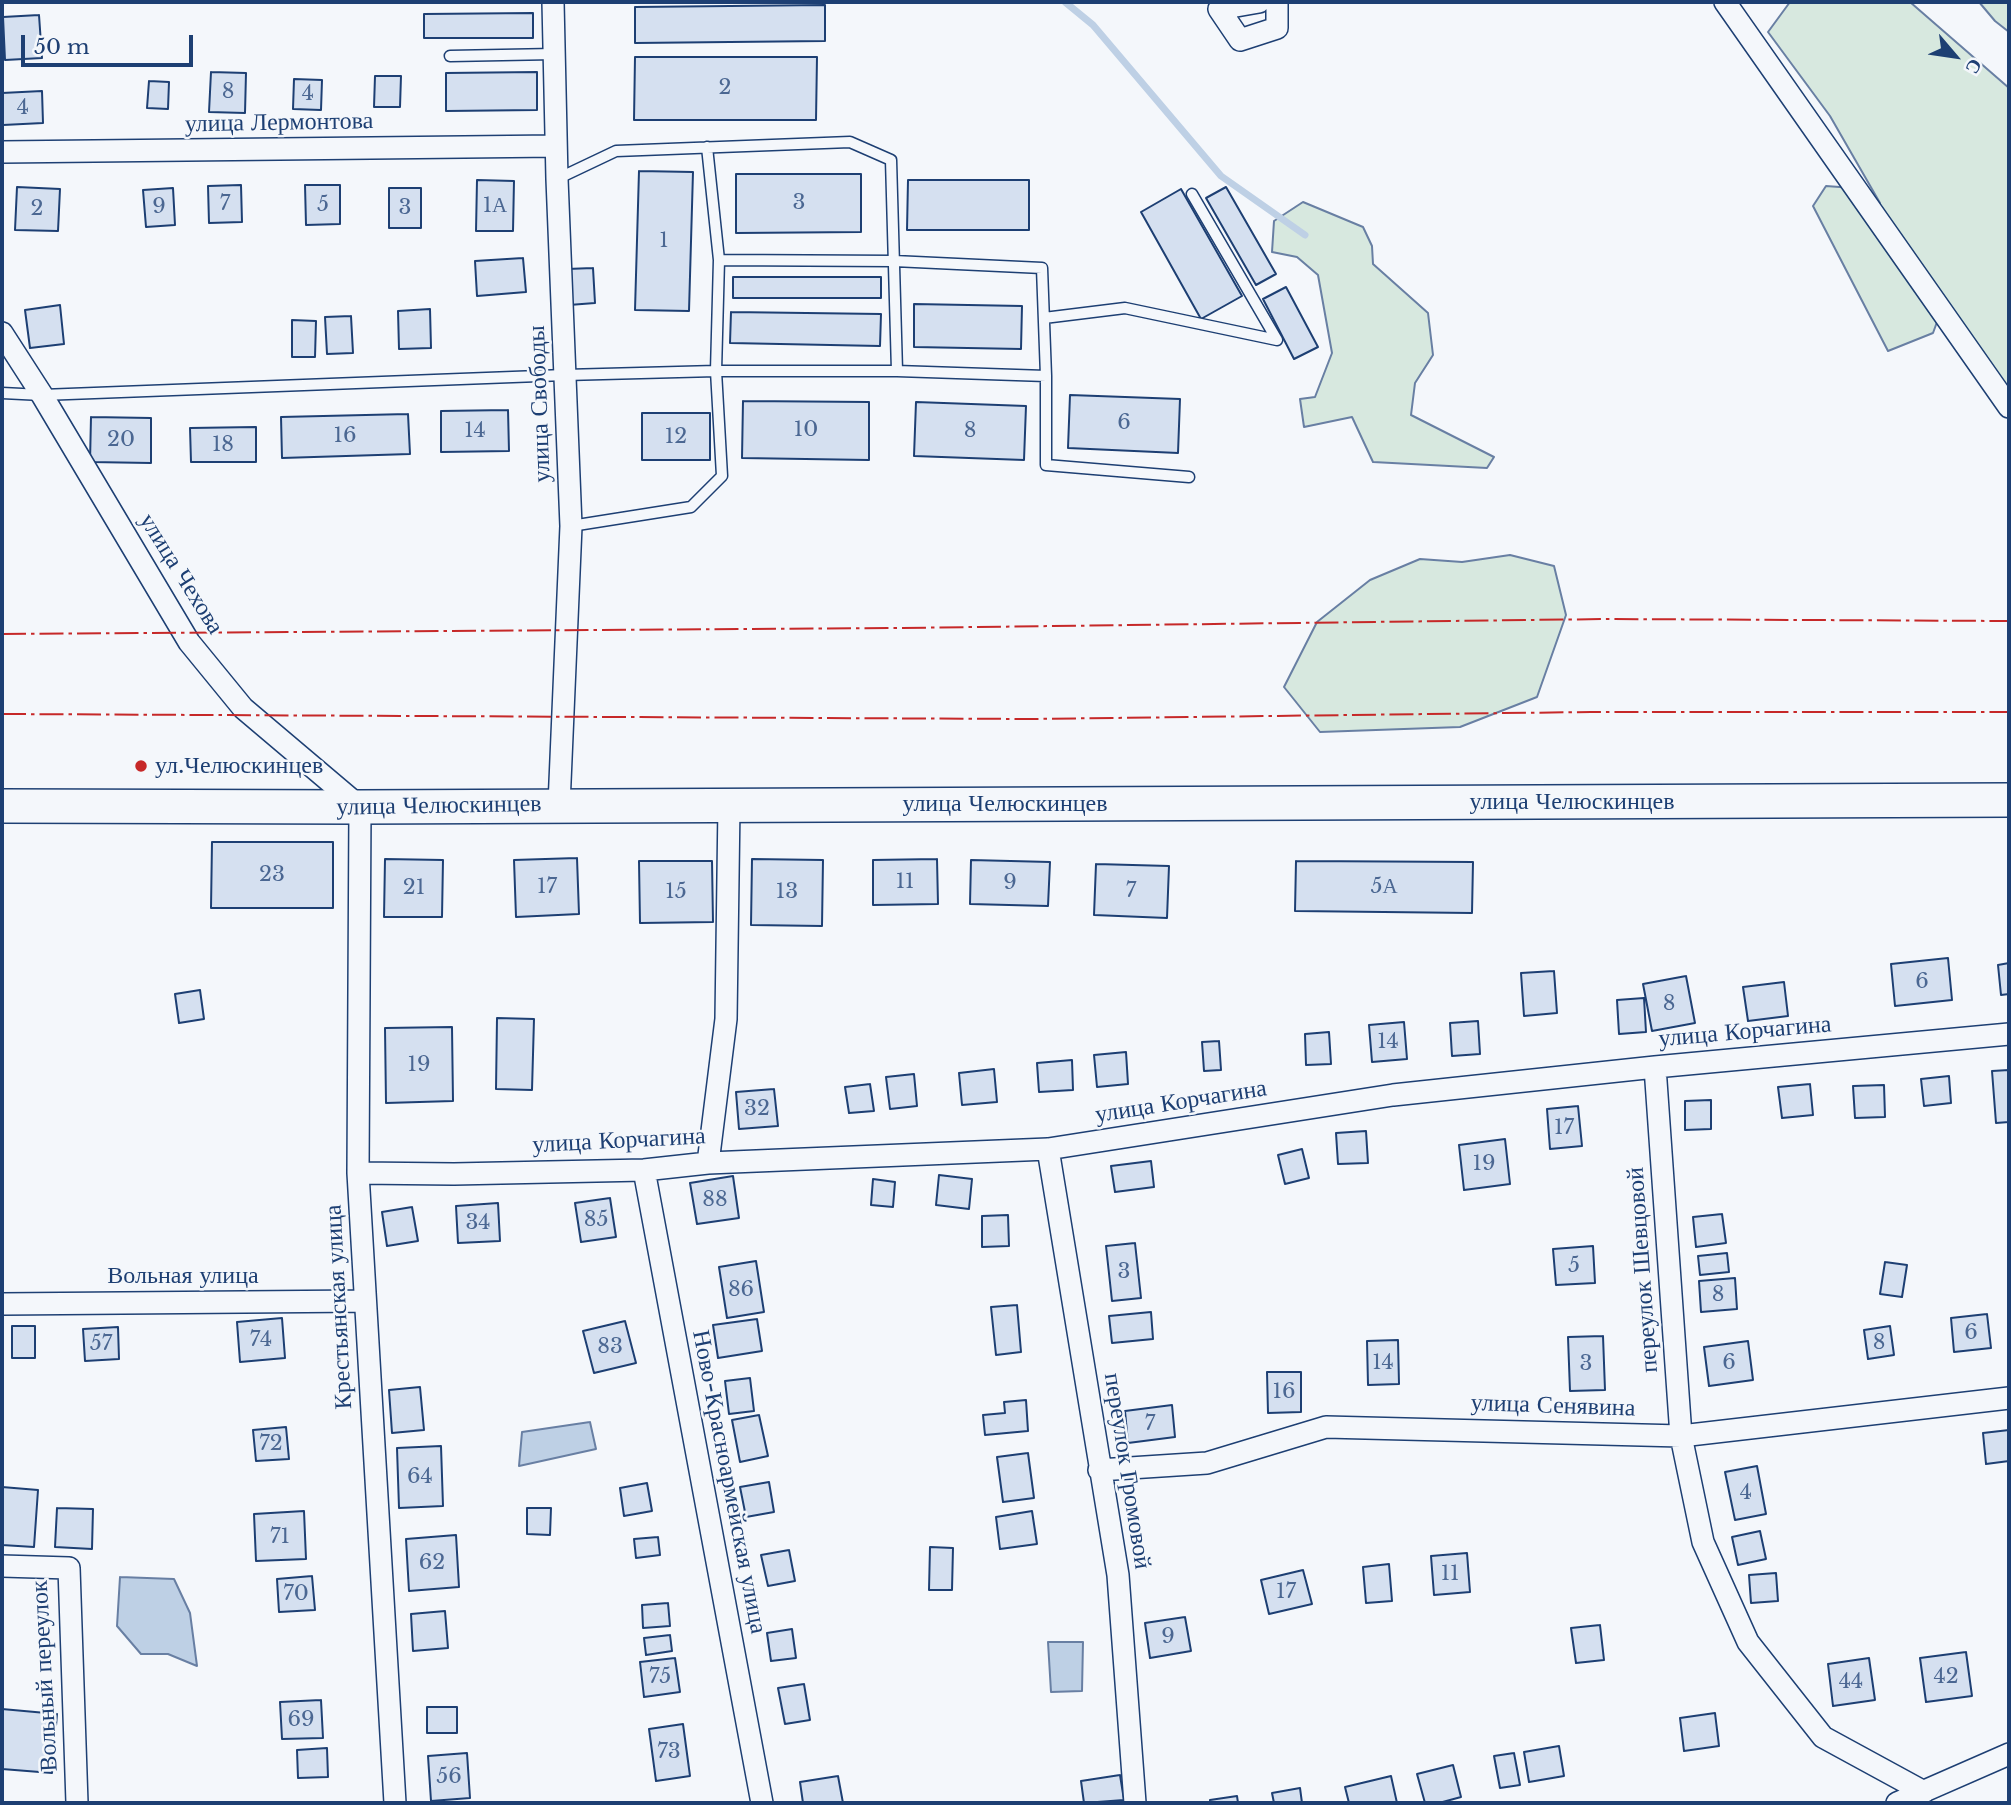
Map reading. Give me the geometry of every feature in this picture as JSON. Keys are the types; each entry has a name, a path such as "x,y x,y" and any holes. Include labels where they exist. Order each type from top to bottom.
{"main road":[{"name":"улица Челюскинцев","path":"2,806 729,806 2009,800"}],"street":[{"name":"улица Свободы","path":"553,2 571,526 559,805"},
{"path":"1259,2 1219,9 1240,40 1277,28 1277,2"},
{"path":"1725,2 2009,407"},
{"name":"улица Лермонтова","path":"2,152 556,146"},
{"name":"улица Чехова","path":"2,333 42,395 189,642 243,708 360,807"},
{"path":"708,1163 726,1019 729,806"},
{"name":"Крестьянская улица","path":"360,807 358,1173 395,1803"},
{"name":"улица Корчагина","path":"358,1173 644,1170 708,1163 1048,1149 1393,1095 2009,1034"},
{"name":"переулок Шевцовой","path":"1655,1067 1681,1436 1703,1542 1748,1642 1823,1737 1924,1792"},
{"name":"переулок Громовой","path":"1048,1149 1118,1575 1135,1803"},
{"name":"Ново-Красноармейская улица","path":"644,1170 762,1803"},
{"name":"Вольная улица","path":"2,1304 365,1301"},
{"name":"улица Сенявина","path":"1100,1470 1207,1462 1326,1426 1681,1436 2009,1398"},
{"name":"Вольный переулок","path":"2,1566 69,1568 77,1803"},
{"path":"1897,1803 2009,1754"}],"lane":[{"path":"450,56 554,54"},
{"path":"557,178 616,150 850,142 891,160 897,371"},
{"path":"571,526 691,507 722,476 716,371 719,260 708,148"},
{"path":"1044,318 1125,308 1277,341 1192,194"},
{"path":"719,260 894,261 1042,268 1046,465 1189,477"},
{"path":"2,393 42,395 716,371 897,371 1046,376"}],"shaded area":[{"path":"1790,2 1910,2 2009,88 2009,391 1941,311 1933,333 1888,351 1813,206 1826,186 1853,188 1880,203 1830,116 1768,32"},
{"path":"1979,2 2009,2 2009,32 1995,21"},
{"path":"1303,202 1363,227 1372,246 1373,264 1428,313 1433,355 1415,383 1411,415 1494,457 1487,468 1373,462 1352,417 1304,427 1300,399 1315,397 1332,353 1318,275 1297,257 1272,252 1274,221"},
{"path":"1510,555 1554,566 1566,615 1537,697 1460,727 1320,732 1284,687 1317,622 1370,580 1420,559 1462,562"}],"water":[{"path":"590,1422 596,1449 519,1466 522,1432"},
{"path":"120,1577 174,1579 190,1613 197,1666 168,1654 141,1654 117,1626"},
{"path":"1048,1642 1083,1642 1082,1691 1051,1692"}],"building":[{"path":"825,5 825,41 635,43 635,7"},
{"path":"533,13 533,38 424,38 424,14"},
{"path":"39,15 42,58 5,60 3,17"},
{"path":"635,57 817,57 816,120 634,120"},
{"path":"211,72 246,73 245,113 209,112"},
{"path":"537,72 537,110 446,111 446,73"},
{"path":"375,76 401,76 400,107 374,107"},
{"path":"294,79 322,80 321,110 293,109"},
{"path":"149,81 169,82 168,109 147,108"},
{"path":"42,91 43,123 3,125 2,93"},
{"path":"639,171 693,172 689,311 635,310"},
{"path":"736,174 861,174 861,232 736,233"},
{"path":"477,180 514,181 513,231 476,231"},
{"path":"908,180 1029,180 1029,230 907,230"},
{"path":"241,185 242,222 209,223 208,186"},
{"path":"305,185 340,185 340,224 306,225"},
{"path":"17,187 60,189 58,231 15,230"},
{"path":"1226,187 1276,274 1256,285 1206,198"},
{"path":"173,188 175,225 146,227 143,190"},
{"path":"389,188 421,188 421,228 389,228"},
{"path":"1181,189 1242,296 1201,319 1141,212"},
{"path":"523,258 526,292 477,296 475,261"},
{"path":"593,268 595,303 569,305 567,269"},
{"path":"733,277 881,277 881,298 733,298"},
{"path":"1286,287 1318,347 1294,359 1263,299"},
{"path":"914,304 1022,306 1021,349 914,347"},
{"path":"60,305 64,344 30,348 25,310"},
{"path":"430,309 431,348 399,349 398,311"},
{"path":"731,312 881,314 880,346 730,343"},
{"path":"351,316 353,353 327,354 325,317"},
{"path":"292,320 316,321 315,357 292,357"},
{"path":"1070,395 1180,399 1178,453 1068,448"},
{"path":"743,401 869,402 869,460 742,458"},
{"path":"916,402 1026,406 1024,460 914,456"},
{"path":"508,410 509,451 441,452 441,411"},
{"path":"642,413 710,413 710,460 642,460"},
{"path":"408,414 410,454 282,458 281,417"},
{"path":"91,417 151,418 151,463 90,462"},
{"path":"256,427 256,462 191,462 190,428"},
{"path":"212,842 333,842 333,908 211,908"},
{"path":"577,858 579,914 516,917 514,860"},
{"path":"385,859 443,860 442,917 384,917"},
{"path":"752,859 823,860 822,926 751,925"},
{"path":"937,859 938,904 873,905 873,860"},
{"path":"971,860 1050,862 1048,906 970,904"},
{"path":"639,861 712,861 713,922 640,923"},
{"path":"1296,861 1473,862 1472,913 1295,911"},
{"path":"1096,864 1169,866 1167,918 1094,915"},
{"path":"1948,958 1952,1000 1895,1006 1891,964"},
{"path":"2009,963 2009,994 2001,995 1998,965"},
{"path":"1554,971 1557,1013 1524,1016 1521,973"},
{"path":"1686,976 1695,1023 1652,1031 1643,984"},
{"path":"1784,982 1788,1016 1748,1021 1743,987"},
{"path":"200,990 204,1019 179,1023 175,994"},
{"path":"1644,998 1646,1032 1619,1034 1617,1000"},
{"path":"497,1018 534,1019 532,1090 496,1089"},
{"path":"1478,1021 1480,1054 1452,1056 1450,1023"},
{"path":"1404,1022 1407,1059 1372,1062 1369,1025"},
{"path":"452,1027 453,1101 386,1103 385,1028"},
{"path":"1329,1032 1331,1064 1306,1065 1305,1034"},
{"path":"1219,1041 1221,1070 1204,1071 1202,1042"},
{"path":"1126,1052 1128,1084 1097,1087 1094,1055"},
{"path":"1072,1060 1073,1090 1039,1092 1037,1063"},
{"path":"994,1069 997,1102 962,1105 959,1073"},
{"path":"2009,1070 2009,1122 1996,1123 1992,1071"},
{"path":"914,1074 917,1106 890,1109 886,1077"},
{"path":"1949,1076 1951,1103 1924,1106 1921,1079"},
{"path":"870,1084 874,1111 849,1113 845,1087"},
{"path":"1810,1084 1813,1115 1782,1118 1778,1087"},
{"path":"1884,1085 1885,1117 1855,1118 1853,1086"},
{"path":"774,1089 778,1126 739,1129 736,1092"},
{"path":"1711,1100 1711,1129 1685,1130 1685,1101"},
{"path":"1578,1106 1582,1146 1550,1149 1547,1109"},
{"path":"1366,1131 1368,1163 1338,1164 1336,1133"},
{"path":"1505,1139 1510,1184 1464,1190 1459,1145"},
{"path":"1302,1149 1309,1178 1285,1184 1278,1155"},
{"path":"1151,1161 1154,1187 1115,1192 1111,1166"},
{"path":"939,1175 972,1179 969,1209 936,1205"},
{"path":"733,1176 739,1218 697,1224 690,1183"},
{"path":"873,1179 895,1182 893,1207 871,1205"},
{"path":"610,1198 616,1237 581,1242 575,1203"},
{"path":"498,1203 500,1241 458,1243 456,1206"},
{"path":"412,1207 418,1241 387,1246 382,1212"},
{"path":"1722,1214 1726,1243 1696,1247 1693,1217"},
{"path":"1008,1215 1009,1246 982,1247 982,1216"},
{"path":"1135,1243 1141,1298 1112,1301 1106,1246"},
{"path":"1593,1246 1595,1283 1556,1285 1553,1249"},
{"path":"1727,1253 1729,1272 1700,1275 1698,1256"},
{"path":"756,1261 764,1312 727,1318 719,1267"},
{"path":"1885,1262 1907,1265 1902,1297 1880,1294"},
{"path":"1735,1278 1737,1309 1701,1312 1699,1281"},
{"path":"1017,1305 1021,1352 996,1355 991,1307"},
{"path":"1151,1312 1153,1339 1112,1343 1109,1316"},
{"path":"1987,1314 1991,1348 1954,1352 1951,1318"},
{"path":"282,1318 285,1358 240,1362 237,1322"},
{"path":"757,1319 762,1351 718,1358 713,1325"},
{"path":"625,1321 636,1363 594,1373 583,1331"},
{"path":"12,1326 35,1326 35,1358 12,1358"},
{"path":"1890,1326 1894,1355 1868,1359 1864,1330"},
{"path":"118,1327 119,1359 85,1361 83,1329"},
{"path":"1603,1336 1605,1390 1570,1391 1568,1337"},
{"path":"1398,1340 1399,1384 1368,1385 1367,1341"},
{"path":"1748,1341 1753,1380 1709,1386 1704,1347"},
{"path":"1267,1372 1301,1372 1301,1412 1268,1413"},
{"path":"750,1378 754,1411 729,1414 725,1381"},
{"path":"420,1387 424,1430 392,1433 389,1390"},
{"path":"1026,1400 1028,1431 985,1435 983,1415 1005,1413 1004,1402"},
{"path":"1172,1405 1175,1437 1128,1443 1125,1411"},
{"path":"759,1415 768,1456 740,1462 732,1420"},
{"path":"286,1427 289,1459 256,1461 253,1430"},
{"path":"2009,1430 2009,1461 1986,1464 1983,1433"},
{"path":"441,1446 443,1506 399,1508 397,1448"},
{"path":"1028,1453 1034,1498 1003,1502 997,1457"},
{"path":"1757,1466 1766,1514 1735,1520 1725,1472"},
{"path":"769,1482 774,1512 746,1517 740,1487"},
{"path":"647,1483 652,1511 624,1516 620,1488"},
{"path":"2,1487 38,1490 34,1547 2,1545"},
{"path":"57,1508 93,1509 92,1549 55,1547"},
{"path":"527,1508 551,1508 550,1535 527,1534"},
{"path":"304,1511 306,1559 256,1561 254,1514"},
{"path":"1032,1511 1037,1544 1000,1549 996,1517"},
{"path":"1760,1531 1766,1559 1738,1565 1732,1537"},
{"path":"456,1535 459,1587 409,1591 406,1539"},
{"path":"658,1537 660,1555 636,1558 634,1539"},
{"path":"930,1547 953,1548 952,1590 929,1590"},
{"path":"789,1550 795,1581 768,1586 761,1555"},
{"path":"1467,1553 1470,1592 1434,1595 1431,1556"},
{"path":"1389,1564 1392,1601 1366,1603 1363,1567"},
{"path":"1303,1570 1312,1604 1269,1614 1261,1580"},
{"path":"1776,1573 1778,1601 1751,1603 1749,1575"},
{"path":"312,1576 315,1610 279,1612 277,1579"},
{"path":"668,1603 670,1626 643,1628 642,1605"},
{"path":"445,1611 448,1648 413,1651 411,1614"},
{"path":"1185,1617 1191,1651 1150,1658 1145,1623"},
{"path":"1600,1625 1604,1660 1576,1663 1571,1628"},
{"path":"792,1629 796,1658 771,1661 767,1633"},
{"path":"670,1635 672,1651 646,1655 644,1638"},
{"path":"1966,1652 1972,1696 1926,1702 1920,1658"},
{"path":"675,1658 680,1692 644,1697 640,1662"},
{"path":"1869,1658 1875,1700 1833,1706 1828,1664"},
{"path":"804,1684 810,1720 785,1724 778,1688"},
{"path":"321,1700 323,1738 282,1739 280,1702"},
{"path":"427,1707 457,1707 457,1733 427,1733"},
{"path":"2,1709 57,1714 52,1773 2,1769"},
{"path":"1715,1713 1719,1746 1684,1751 1680,1718"},
{"path":"683,1724 690,1776 656,1781 649,1729"},
{"path":"1559,1746 1564,1776 1529,1782 1524,1752"},
{"path":"327,1748 328,1777 298,1778 297,1750"},
{"path":"467,1753 470,1798 431,1801 428,1756"},
{"path":"1514,1753 1520,1785 1500,1788 1494,1756"},
{"path":"1453,1765 1461,1797 1439,1803 1425,1803 1417,1774"},
{"path":"1120,1775 1124,1800 1084,1803 1081,1781"},
{"path":"838,1776 843,1803 803,1803 800,1782"},
{"path":"1391,1776 1397,1803 1349,1803 1345,1787"},
{"path":"1300,1788 1302,1803 1274,1803 1272,1793"},
{"path":"1237,1796 1238,1803 1210,1803 1210,1800"}],"waterway":[{"path":"1065,2 1093,25 1221,176 1305,235"}],"power":[{"path":"2,634 898,628 1607,619 2009,621"},
{"path":"2,714 1030,719 1591,712 2009,712"}],"place":[{"name":"ул.Челюскинцев","path":"141,766"}]}
